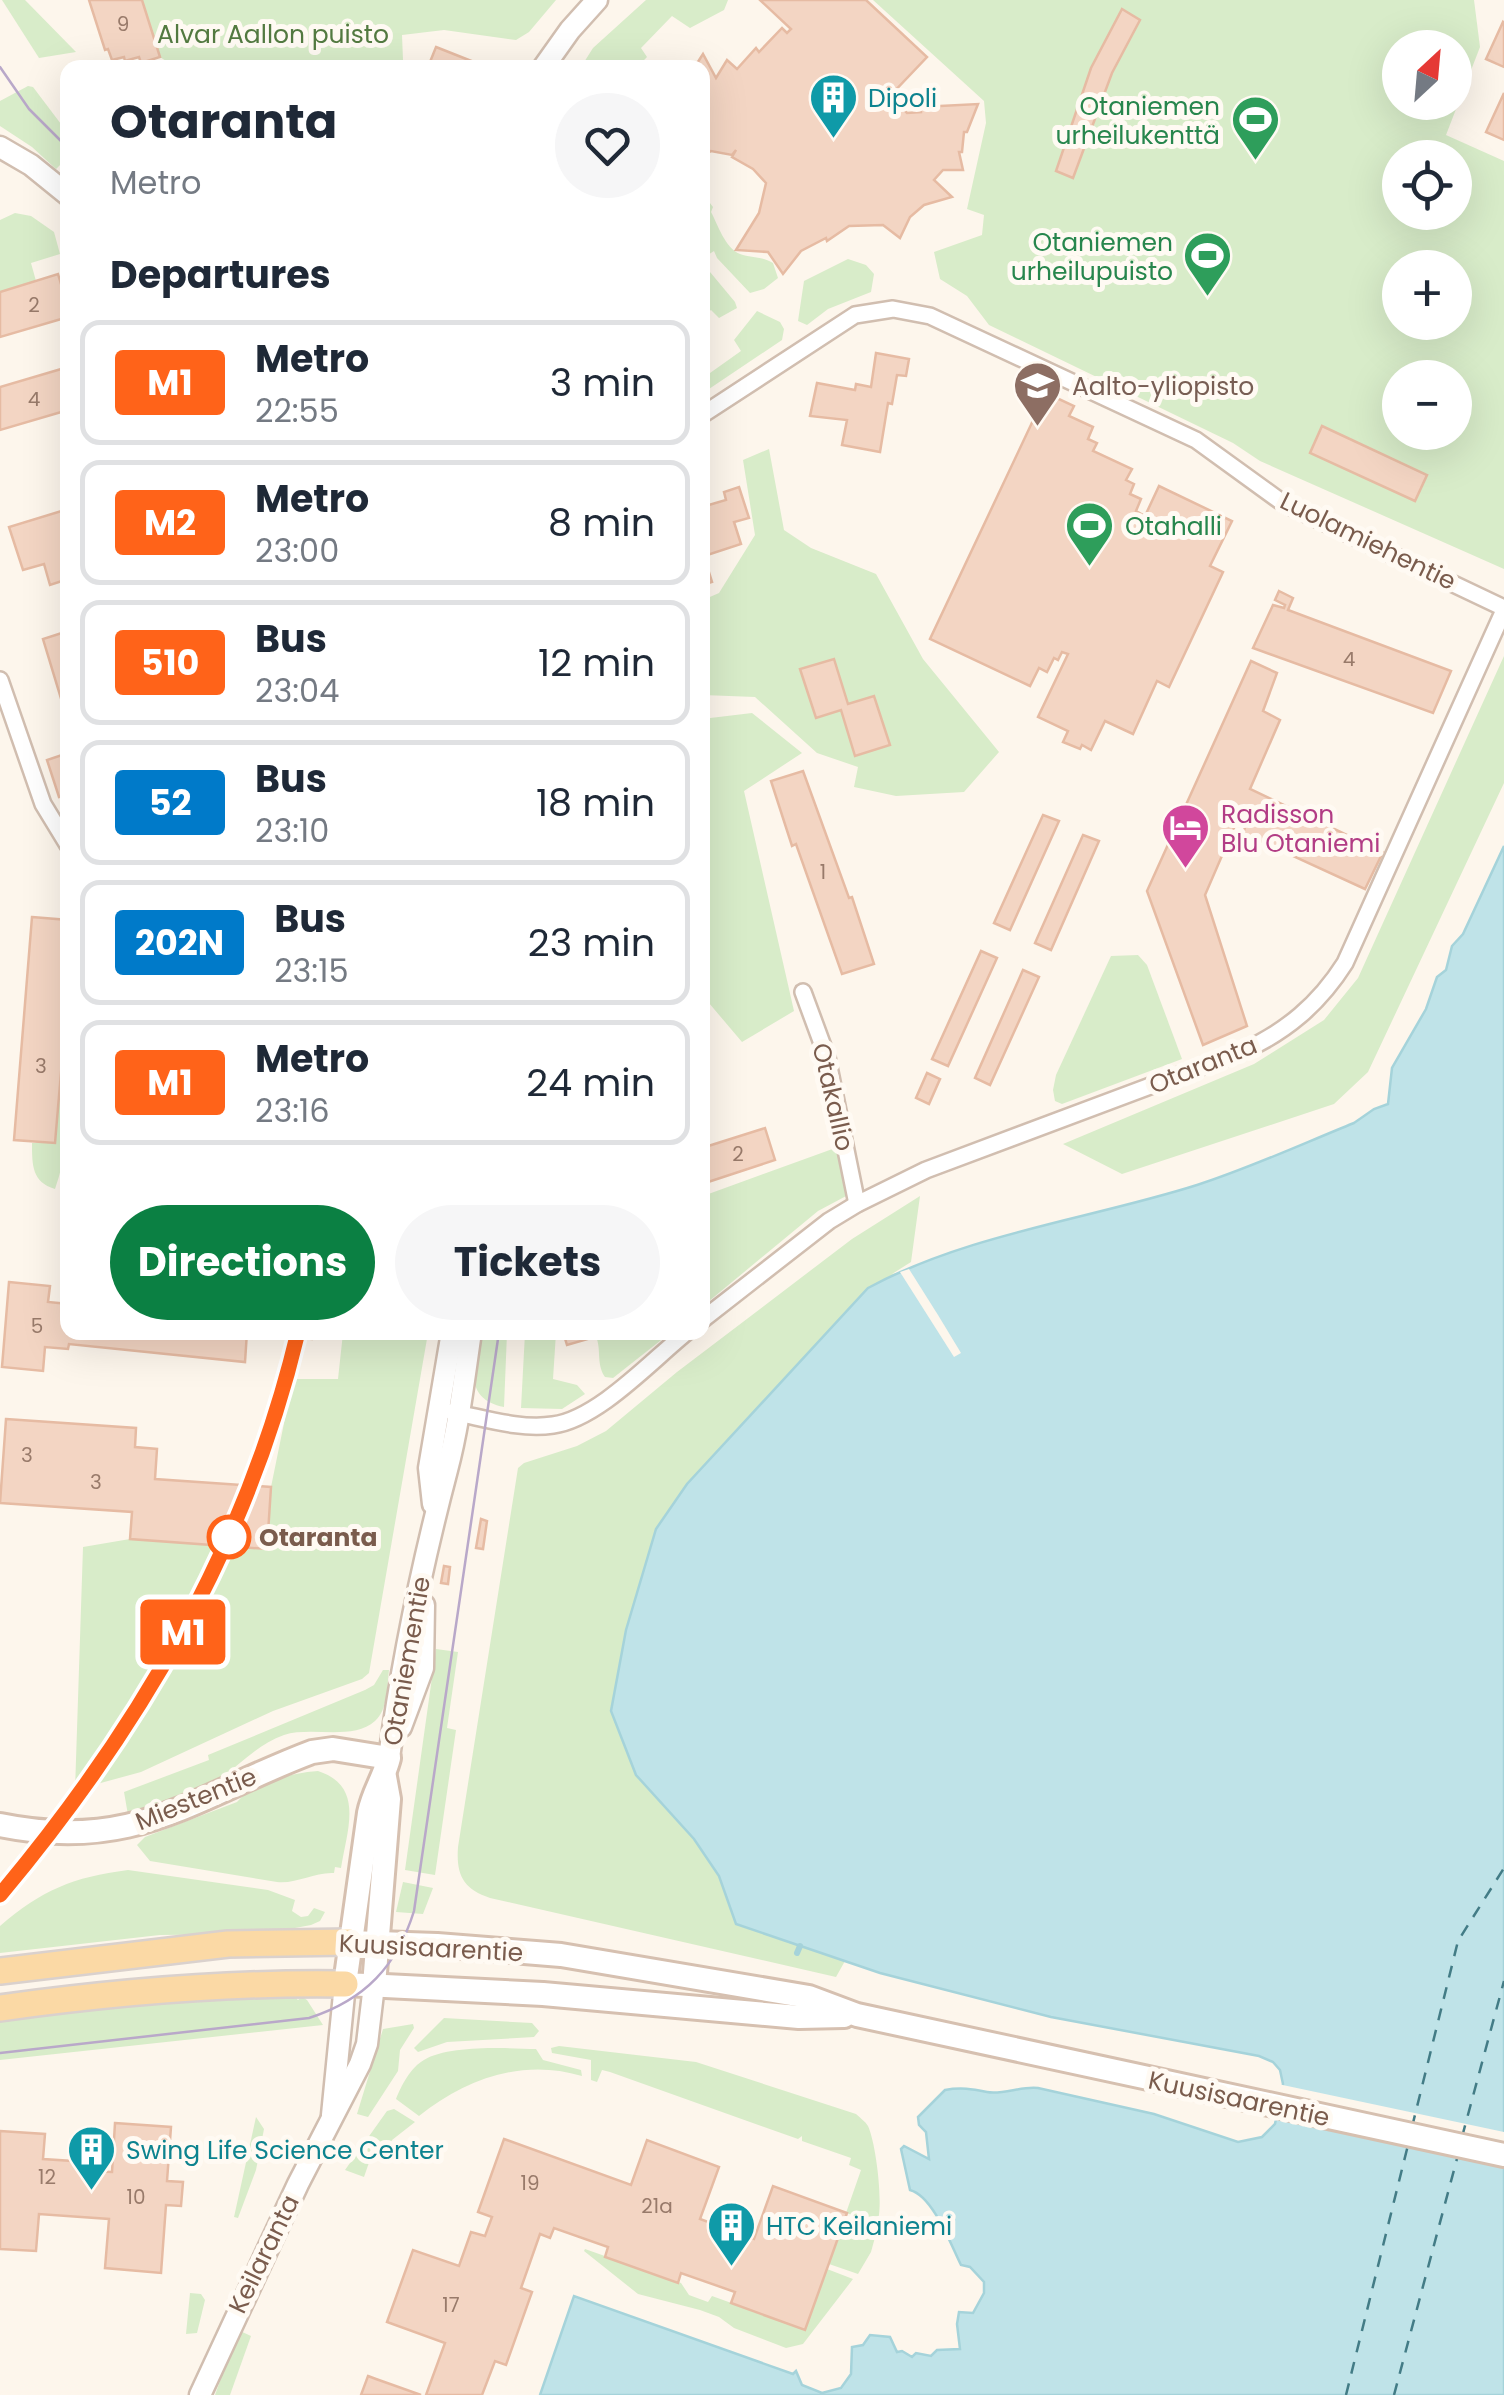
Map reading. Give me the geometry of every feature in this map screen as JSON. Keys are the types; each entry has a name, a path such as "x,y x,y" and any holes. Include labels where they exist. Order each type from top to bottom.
{"main road":[{"name":"Miestentie","path":"0,1825 65,1834 123,1828 180,1812 312,1752 333,1750 387,1768"},
{"name":"Otaniementie","path":"345,1984 372,1795 387,1768"},
{"name":"Otaniementie","path":"374,1985 387,1768"},
{"name":"Kuusisaarentie","path":"0,1971 228,1944 349,1942 561,1955 809,1997 857,2015 1504,2155"},
{"name":"Kuusisaarentie","path":"0,2008 229,1984 345,1984 543,1994 799,2017 857,2015"}],"street":[{"path":"549,60 597,0"},
{"path":"0,146 60,188"},
{"path":"0,167 31,164"},
{"name":"Luolamiehentie","path":"710,410 856,316 893,309 930,316 1196,440 1284,503 1504,609"},
{"name":"Otaranta","path":"710,1314 829,1221 858,1204 926,1170 1242,1052 1286,1028 1319,1000 1363,928 1504,609"},
{"path":"0,680 43,804 60,832"},
{"name":"Otakallio","path":"803,992 828,1058 858,1204"},
{"name":"Otaniementie","path":"387,1768 401,1665 434,1511 448,1469 452,1340"},
{"name":"Otaniementie","path":"448,1411 470,1340"},
{"path":"448,1411 525,1425 570,1422 592,1410 677,1340"},
{"name":"Keilaranta","path":"332,2115 345,1984"},
{"name":"Keilaranta","path":"200,2395 224,2337 332,2115 348,2091 367,2044 374,1985"}],"green space":[{"path":"2,0 25,0 76,52 39,58"},
{"name":"Alvar Aallon puisto","path":"142,0 556,0 529,32 516,40 444,30 402,35 403,60 160,57"},
{"path":"646,0 728,0 724,10 690,28 672,16 641,48 647,57 644,60 585,60 593,48"},
{"name":"Otaniemen urheilupuisto","path":"873,0 1474,0 1480,47 1472,68 1472,30 1382,30 1382,120 1452,120 1446,135 1457,140 1382,140 1382,230 1472,230 1472,147 1504,161 1504,569 1260,461 1233,443 989,325 967,296 940,279 934,252 982,235 984,215 967,209 986,123 984,101"},
{"path":"33,87 60,123 60,165 56,169 0,126 0,101"},
{"path":"710,203 730,247 740,254 773,263 778,278 764,289 750,293 714,251 710,254"},
{"path":"15,213 31,216 54,232 60,254 31,263 36,281 0,292 0,220"},
{"path":"848,259 866,265 874,274 871,292 828,309 807,325 798,321 804,281"},
{"path":"710,272 737,308 719,318 711,310"},
{"path":"757,311 780,322 784,329 782,340 710,388 710,373 741,351 734,340"},
{"path":"769,449 784,530 811,548 876,574 923,659 999,752 964,792 896,796 854,787 858,767 817,753 755,697 710,695 710,597 719,593 755,535 743,460"},
{"path":"1504,656 1504,783 1368,1072 1334,1104 1122,1174 1063,1144 1254,1064 1324,1020 1358,978"},
{"path":"752,713 802,753 744,791 794,1011 742,1042 710,1004 710,718"},
{"path":"1138,955 1147,965 1182,1059 1062,1104 1055,1101 1056,1075 1111,956"},
{"path":"60,1080 60,1173 55,1189 38,1177 32,1143 55,1143"},
{"path":"838,1147 848,1195 818,1211 710,1300 710,1193"},
{"path":"920,1196 911,1262 892,1274 900,1272 782,1383 687,1484 688,1509 880,1973 845,1961 836,1977 490,1898 473,1890 460,1873 458,1847 518,1468 606,1431 852,1239"},
{"path":"342,1340 427,1340 369,1673 362,1679 273,1711 141,1772 75,1790 83,1547 130,1539 267,1549 271,1487 293,1379 338,1379"},
{"path":"475,1340 507,1340 504,1407 482,1397 473,1368"},
{"path":"525,1340 556,1340 553,1379 577,1385 585,1394 562,1409 521,1408"},
{"path":"597,1340 661,1340 613,1378 605,1377 602,1371"},
{"path":"436,1649 458,1652 447,1728 456,1730 435,1875 405,1870"},
{"path":"383,1670 389,1670 385,1704 375,1721 366,1727 284,1735 262,1746 201,1791 128,1815 124,1792 209,1760 208,1755 365,1690 374,1685"},
{"path":"318,1771 333,1778 348,1798 347,1839 341,1868 335,1867 334,1873 277,1882 150,1861 137,1845 145,1837 237,1802 263,1784"},
{"path":"128,1870 268,1890 295,1900 292,1911 301,1917 308,1916 314,1908 325,1912 320,1921 311,1925 263,1934 160,1935 0,1953 0,1926 30,1903 74,1881"},
{"path":"403,1882 433,1888 423,1914 396,1912"},
{"path":"291,1994 298,2000 307,2000 323,2025 0,2060 0,2021 141,2002"},
{"path":"444,2018 532,2023 539,2031 534,2037 447,2042 418,2052 414,2048"},
{"path":"413,2024 400,2050 398,2071 368,2117 357,2114 383,2029"},
{"path":"478,2048 536,2049 543,2060 581,2070 582,2076 538,2069 496,2075 456,2092 419,2116 396,2099 415,2067 435,2055"},
{"path":"551,2048 696,2062 856,2114 868,2126 874,2146 879,2190 877,2223 846,2213 861,2170 849,2165 851,2158 802,2141 802,2136 798,2139 610,2072 602,2070 597,2082 591,2080 591,2060 552,2053"},
{"path":"394,2109 415,2122 392,2140 388,2149 375,2145 364,2177 345,2170 387,2111"},
{"path":"256,2117 264,2129 256,2170 238,2218 234,2217"},
{"path":"863,2226 877,2230 871,2252 858,2274 829,2264 839,2234 857,2240"},
{"path":"585,2249 681,2283 689,2295 708,2302 712,2296 804,2329 827,2269 853,2279 803,2344 786,2348 700,2310 638,2294"},
{"path":"190,2293 201,2294 205,2300 197,2333 186,2334"},
{"path":"238,2330 251,2336 230,2395 215,2395"}],"water":[{"path":"1504,846 1504,2395 540,2395 574,2296 793,2374 796,2371 802,2385 822,2393 841,2388 851,2374 852,2347 863,2345 870,2335 890,2337 897,2352 912,2357 916,2353 931,2356 937,2350 960,2349 959,2312 973,2313 984,2293 984,2282 970,2267 961,2265 934,2211 910,2190 901,2149 904,2146 929,2159 926,2132 918,2117 945,2090 993,2093 1038,2088 1154,2114 1238,2142 1262,2137 1275,2124 1283,2084 1280,2070 1259,2056 1051,2017 880,1973 736,1924 719,1876 694,1839 636,1775 611,1711 626,1630 656,1529 687,1484 868,1288 906,1269 987,1241 1217,1178 1354,1123 1388,1104 1392,1068 1426,1009 1437,977 1446,970 1452,946 1463,934"}],"pier":[{"path":"909,1269 961,1353 954,1357 900,1272"},
{"path":"1278,2084 1504,2132 1504,2168 1271,2118"}],"building":[{"path":"89,0 142,0 160,57 112,60 108,49 105,50"},
{"name":"Dipoli","path":"760,0 866,0 927,57 890,96 907,113 921,112 921,107 978,104 959,152 963,170 943,170 934,180 952,197 924,205 910,217 900,238 883,225 849,226 827,241 826,238 801,251 783,274 768,252 736,250 759,213 766,183 753,169 732,157 736,150 732,155 710,152 710,67 716,78 727,60 737,69 782,28 787,33 791,29"},
{"path":"1122,9 1140,20 1112,73 1073,178 1056,171 1091,68"},
{"path":"1504,23 1504,67 1486,59"},
{"path":"436,47 469,60 431,60"},
{"path":"1504,93 1504,140 1486,132"},
{"path":"58,274 60,319 0,337 0,292"},
{"path":"876,353 909,359 906,376 897,375 892,404 888,403 880,452 842,445 847,420 810,416 817,383 855,390 856,384 871,387"},
{"path":"60,369 60,412 0,430 0,387"},
{"name":"Otahalli","path":"1046,393 1074,406 1069,416 1093,427 1088,439 1097,443 1093,451 1132,469 1126,480 1134,484 1130,494 1141,499 1136,511 1145,516 1159,486 1232,521 1210,566 1223,572 1169,687 1157,681 1133,734 1105,721 1091,750 1063,742 1068,731 1038,717 1068,654 1062,652 1058,660 1054,658 1047,672 1039,668 1030,686 930,639"},
{"path":"1322,426 1427,475 1415,501 1310,453"},
{"path":"739,487 749,518 734,522 741,544 710,554 710,505 726,500 724,492"},
{"path":"60,511 60,582 50,585 44,564 23,570 9,527"},
{"path":"1279,591 1293,598 1288,610 1451,671 1433,713 1253,648 1273,605 1284,608 1275,600"},
{"path":"60,634 60,695 43,639"},
{"path":"834,659 848,704 874,696 890,745 855,756 841,710 816,718 800,669"},
{"name":"Radisson Blu Otaniemi","path":"1251,661 1277,673 1263,711 1280,720 1250,789 1383,852 1365,889 1243,833 1246,825 1237,821 1205,895 1247,1026 1203,1045 1147,891"},
{"path":"60,756 60,797 59,797 47,760"},
{"path":"803,771 874,964 842,974 771,781"},
{"path":"1043,815 1059,821 1010,930 994,923"},
{"path":"1083,835 1099,841 1051,950 1035,943"},
{"path":"32,917 60,919 60,1085 55,1143 14,1140"},
{"path":"981,951 997,958 948,1066 932,1059"},
{"path":"1023,970 1039,977 990,1085 975,1078"},
{"path":"927,1073 940,1079 929,1104 916,1098"},
{"path":"765,1128 775,1160 710,1181 710,1145"},
{"path":"9,1282 50,1286 48,1302 60,1303 60,1340 246,1340 245,1362 69,1344 68,1349 45,1347 43,1371 2,1367"},
{"path":"6,1419 136,1428 135,1447 157,1449 155,1479 271,1487 267,1549 130,1539 132,1512 0,1503"},
{"path":"481,1519 487,1521 483,1549 476,1548"},
{"path":"444,1566 450,1567 448,1584 441,1583"},
{"name":"Swing Life Science Center","path":"115,2123 171,2127 167,2181 183,2182 181,2206 166,2205 161,2273 105,2268 109,2219 39,2214 36,2251 0,2249 0,2131 45,2134 43,2159 88,2162 87,2171 112,2172"},
{"name":"HTC Keilaniemi","path":"504,2139 631,2185 647,2140 719,2167 700,2219 754,2239 773,2186 847,2213 805,2330 731,2303 735,2292 681,2273 678,2283 605,2257 608,2247 554,2228 550,2238 540,2234 521,2288 532,2292 506,2365 495,2361 482,2395 426,2395 445,2343 387,2322 413,2250 459,2266 471,2232 485,2236 492,2217 478,2212"},
{"path":"368,2376 376,2379 421,2395 361,2395"}],"waterway":[{"path":"797,1953 800,1946"}],"ferry route":[{"path":"1412,2127 1458,1941 1504,1868"},
{"path":"1462,2137 1504,1981"},
{"path":"1346,2395 1408,2145"},
{"path":"1394,2395 1458,2155"}],"tram line":[{"path":"0,67 29,109 60,140"},
{"path":"0,2053 309,2018 362,1991 388,1964 414,1911 498,1340"}],"metro line":[{"name":"M1","path":"0,1895 53,1832 131,1723 182,1635 227,1541 265,1442 296,1340"}],"place":[{"name":"Dipoli","path":"833,140"},
{"name":"Otaniemen urheilukenttä","path":"1255,162"},
{"name":"Otaniemen urheilupuisto","path":"1208,298"},
{"name":"Aalto-yliopisto","path":"1037,428"},
{"name":"Otahalli","path":"1090,568"},
{"name":"Radisson Blu Otaniemi","path":"1186,870"},
{"name":"Otaranta","path":"229,1537"},
{"name":"Swing Life Science Center","path":"91,2192"},
{"name":"HTC Keilaniemi","path":"731,2268"}]}
